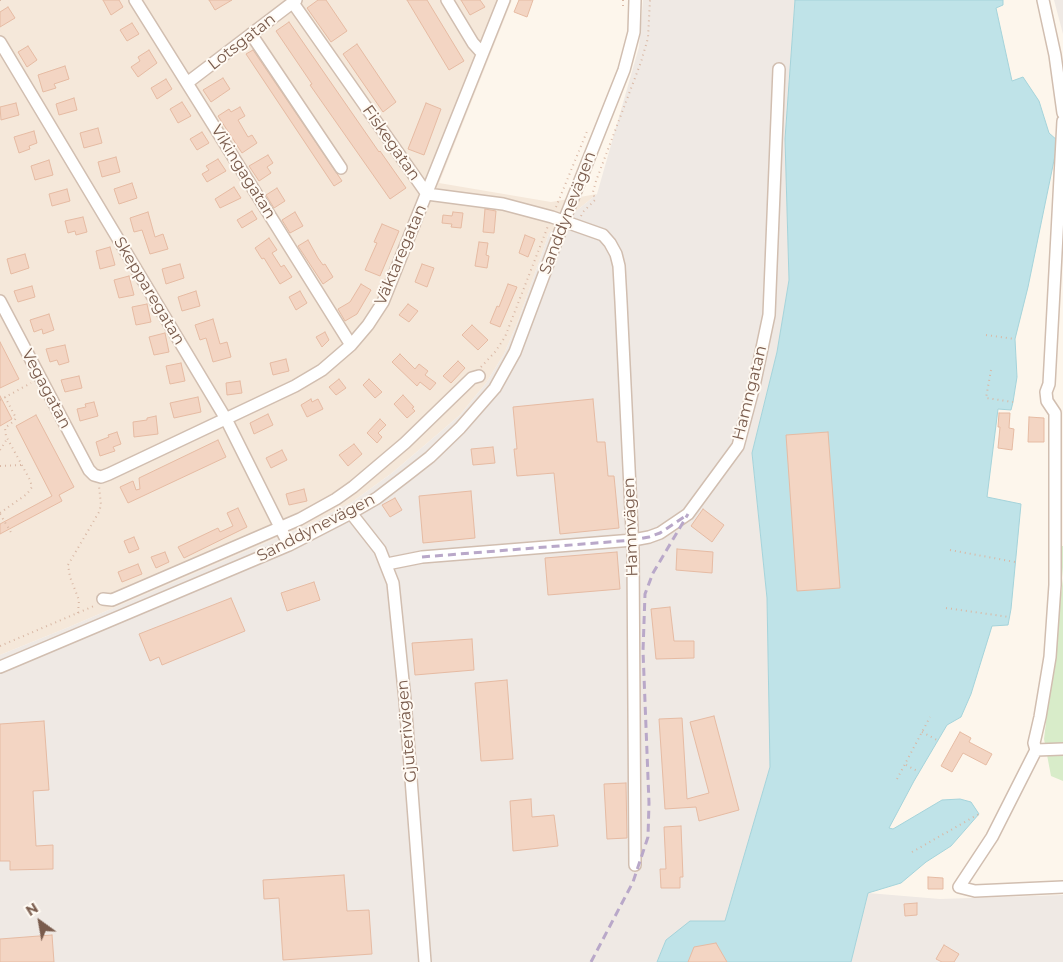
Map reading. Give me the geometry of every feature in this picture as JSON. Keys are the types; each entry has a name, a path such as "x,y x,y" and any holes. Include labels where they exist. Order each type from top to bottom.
{"street":[{"name":"Vikingagatan","path":"135,0 351,344"},
{"path":"447,0 473,43 482,53"},
{"name":"Väktaregatan","path":"96,476 109,474 295,386 322,370 351,344 368,325 383,302 428,194 504,0"},
{"name":"Sanddynevägen","path":"0,667 289,545 351,513 376,498 430,457 467,421 496,388 515,352 627,61 634,32 635,0"},
{"path":"1042,0 1055,55 1063,113"},
{"name":"Lotsgatan","path":"187,83 294,1"},
{"name":"Fiskegatan","path":"294,1 428,194 503,204 552,216 564,221"},
{"path":"251,34 341,168"},
{"name":"Skepparegatan","path":"0,42 226,419 289,545"},
{"name":"Hamngatan","path":"387,564 422,557 633,540 660,533 688,514 738,446 754,386 769,315 779,69"},
{"path":"1063,122 1049,384 1046,392 1047,401 1055,413 1055,585 1050,657 1034,743 1036,750 992,837 960,887 975,891 1063,887"},
{"name":"Hamnvägen","path":"564,221 603,235 616,254 619,266 633,540 635,865"},
{"name":"Vegagatan","path":"0,301 89,470 96,476"},
{"name":"Sanddynevägen","path":"103,599 112,600 318,510 353,487 405,443 472,378 479,376"},
{"name":"Gjuterivägen","path":"351,513 380,550 394,583 406,700 425,962"},
{"path":"1036,750 1063,748"}],"path":[{"path":"623,0 624,12"},
{"path":"578,226 583,212 595,200 593,192 596,181 641,62 648,38 650,0"},
{"path":"479,376 479,370 495,352 504,337 588,129"},
{"path":"986,335 1015,339"},
{"path":"991,370 986,398 1013,402"},
{"path":"0,400 41,378"},
{"path":"5,398 16,418 6,428 7,438 32,487 27,494 0,514 12,534"},
{"path":"0,450 7,438"},
{"path":"0,466 22,465"},
{"path":"78,613 79,600 70,577 68,564 102,505 96,476"},
{"path":"950,550 1015,562"},
{"path":"0,646 98,604 103,599"},
{"path":"946,608 1009,617"},
{"path":"897,779 930,718"},
{"path":"922,732 938,740"},
{"path":"905,764 919,772"},
{"path":"912,852 980,814"}],"shaded area":[{"path":"0,0 512,0 439,183 551,202 597,194 549,233 518,321 504,354 486,383 460,415 392,473 352,502 307,525 0,655"},
{"path":"643,0 795,0 785,139 789,280 777,352 752,453 767,598 770,767 725,922 666,940 657,962 0,962 0,655 307,525 352,502 392,473 460,415 486,383 504,354 518,321 549,233 597,194 639,47"},
{"path":"1054,0 1063,0 1063,34"},
{"path":"868,893 940,899 1063,895 1063,962 851,962"}],"green space":[{"path":"1060,546 1063,546 1063,578"},
{"path":"1063,578 1063,781 1051,776 1044,739"}],"water":[{"path":"795,0 1003,0 1003,5 996,8 1012,81 1023,77 1039,101 1049,133 1058,141 1028,287 1015,339 1017,377 1013,402 1011,410 998,409 987,497 1021,504 1011,609 1008,625 992,626 971,694 961,717 947,725 889,828 893,829 942,800 960,799 971,802 979,814 951,846 926,862 901,883 868,893 851,962 657,962 666,940 690,921 725,921 770,767 767,598 752,453 777,352 789,280 785,139"}],"building":[{"path":"103,0 119,0 123,7 111,15"},
{"path":"209,0 232,0 215,10"},
{"path":"318,0 326,0 347,31 331,42 307,8"},
{"path":"407,0 427,0 464,61 449,70"},
{"path":"461,0 480,0 485,7 470,15"},
{"path":"519,0 533,0 527,17 514,12"},
{"path":"8,7 15,18 0,27 0,12"},
{"path":"289,22 406,188 390,199 310,85 312,84 276,31"},
{"path":"132,23 139,34 127,41 120,30"},
{"path":"357,44 396,102 383,112 343,54"},
{"path":"28,46 37,60 27,67 18,52"},
{"path":"149,50 157,63 138,77 131,67 140,61 138,57"},
{"path":"253,50 342,181 334,186 246,54"},
{"path":"65,66 69,79 54,84 56,88 43,92 38,75"},
{"path":"223,78 230,89 211,102 203,90"},
{"path":"166,79 172,89 157,99 151,88"},
{"path":"74,98 77,110 59,115 56,104"},
{"path":"182,102 191,116 178,123 170,109"},
{"path":"16,103 19,115 1,120 0,107"},
{"path":"426,103 441,109 424,155 408,149"},
{"path":"240,107 245,116 238,120 248,137 252,135 257,143 242,153 218,116 229,109 231,112"},
{"path":"98,128 102,143 84,148 80,133"},
{"path":"34,131 37,143 29,146 30,149 19,153 14,137"},
{"path":"202,132 209,143 197,150 190,139"},
{"path":"268,155 273,163 267,167 271,173 259,181 249,166"},
{"path":"116,157 120,172 102,177 98,162"},
{"path":"218,159 226,171 207,182 202,174 209,170 206,166"},
{"path":"49,160 53,175 35,180 31,166"},
{"path":"132,183 137,198 119,204 114,189"},
{"path":"234,187 241,198 220,208 215,199"},
{"path":"277,188 285,201 274,208 266,195"},
{"path":"67,189 70,201 52,206 49,194"},
{"path":"485,209 496,211 494,233 483,232"},
{"path":"252,211 257,219 242,228 237,220"},
{"path":"148,212 155,237 163,234 168,249 150,254 142,230 134,232 130,218"},
{"path":"295,212 303,226 290,233 282,220"},
{"path":"453,212 463,213 461,228 451,227 452,224 442,223 443,215 452,216"},
{"path":"83,217 87,232 76,235 75,231 68,233 65,221"},
{"path":"382,224 399,231 380,276 365,270 377,243 374,242"},
{"path":"525,235 535,239 528,257 519,253"},
{"path":"269,238 277,250 272,253 281,267 284,265 292,277 280,284 264,258 262,259 255,248"},
{"path":"308,240 318,258 323,265 325,264 333,277 323,284 298,246"},
{"path":"479,242 488,243 486,255 489,256 487,268 475,266"},
{"path":"110,247 115,265 100,269 96,251"},
{"path":"25,254 29,268 11,274 7,259"},
{"path":"180,264 184,278 166,284 162,269"},
{"path":"422,264 434,268 427,287 415,282"},
{"path":"129,276 134,295 119,298 114,280"},
{"path":"361,284 371,290 357,314 345,321 338,309 350,302"},
{"path":"508,284 517,287 500,327 490,323"},
{"path":"32,286 35,297 18,302 14,291"},
{"path":"196,291 200,306 182,311 178,297"},
{"path":"300,291 307,303 296,310 289,297"},
{"path":"147,304 151,322 136,325 132,307"},
{"path":"408,304 418,311 409,322 399,315"},
{"path":"49,314 54,330 43,334 42,329 34,332 30,320"},
{"path":"213,319 220,344 227,342 231,357 213,362 206,338 200,340 195,325"},
{"path":"472,325 488,340 478,350 462,335"},
{"path":"325,332 329,340 322,347 316,337"},
{"path":"165,333 169,352 154,355 149,337"},
{"path":"0,342 19,379 0,388"},
{"path":"65,345 69,362 59,365 57,360 50,362 46,349"},
{"path":"400,354 415,369 419,364 428,371 425,375 436,383 430,390 420,382 417,386 392,362"},
{"path":"286,359 289,371 273,375 270,363"},
{"path":"458,361 465,368 451,383 443,376"},
{"path":"181,363 185,381 170,384 166,366"},
{"path":"79,376 82,388 65,392 61,380"},
{"path":"339,379 346,388 336,395 329,387"},
{"path":"369,379 382,392 375,398 363,385"},
{"path":"240,381 242,393 227,395 226,383"},
{"path":"403,395 414,407 412,408 415,411 407,418 394,404"},
{"path":"0,396 12,419 0,426"},
{"path":"198,397 201,412 174,418 170,403"},
{"path":"311,399 312,402 318,399 323,409 307,417 301,405"},
{"path":"593,399 597,442 605,442 608,476 614,476 619,528 560,534 554,473 517,476 514,449 517,449 513,407"},
{"path":"94,402 98,416 80,421 77,409 86,407 85,404"},
{"path":"999,413 1010,413 1009,428 1014,429 1012,450 998,448"},
{"path":"268,414 273,425 254,434 250,423"},
{"path":"36,415 74,487 59,495 62,501 0,534 0,524 52,496 16,426"},
{"path":"156,416 158,434 134,437 133,422 147,420 147,418"},
{"path":"1029,417 1044,418 1044,442 1028,442"},
{"path":"380,419 386,425 378,433 382,437 377,443 367,433"},
{"path":"117,432 121,444 113,447 115,451 100,456 96,442"},
{"path":"828,432 840,588 797,591 786,435"},
{"path":"218,440 226,457 128,503 120,487 133,481 136,490 140,489 139,478"},
{"path":"354,444 362,454 348,466 339,455"},
{"path":"493,447 495,463 473,465 471,449"},
{"path":"282,450 287,460 271,468 266,458"},
{"path":"304,489 307,501 289,505 286,494"},
{"path":"471,491 475,538 423,543 419,496"},
{"path":"395,498 402,510 390,517 382,505"},
{"path":"238,508 247,527 184,558 178,547 218,528 220,532 233,526 227,513"},
{"path":"703,509 724,525 712,542 691,526"},
{"path":"134,537 139,549 129,553 124,541"},
{"path":"677,549 713,552 712,573 676,570"},
{"path":"165,552 169,562 156,568 151,557"},
{"path":"617,552 620,589 548,595 545,558"},
{"path":"138,564 142,574 122,582 118,572"},
{"path":"314,582 320,600 287,611 281,593"},
{"path":"231,598 245,631 162,665 159,657 150,661 139,634"},
{"path":"670,607 674,641 694,641 694,658 656,659 651,609"},
{"path":"472,639 474,670 415,675 412,643"},
{"path":"507,680 513,759 481,761 475,683"},
{"path":"714,716 739,810 699,821 696,807 665,809 659,719 682,718 687,799 709,793 690,722"},
{"path":"44,721 49,790 33,791 36,846 53,845 53,869 10,870 10,861 0,861 0,724"},
{"path":"960,732 971,738 969,742 992,754 986,765 963,753 952,772 941,766"},
{"path":"626,783 627,838 607,839 604,784"},
{"path":"531,799 532,817 554,815 558,846 513,851 510,801"},
{"path":"681,826 683,877 680,877 680,888 661,888 660,869 666,869 664,827"},
{"path":"344,875 347,911 369,910 372,954 283,960 279,898 264,899 263,880"},
{"path":"928,877 943,878 943,889 928,889"},
{"path":"917,903 917,915 905,916 904,904"},
{"path":"52,935 54,962 0,962 0,939"},
{"path":"716,943 727,962 688,962 694,947"},
{"path":"944,945 959,954 954,962 942,962 936,959"}],"railway":[{"path":"591,962 633,882 648,837 649,803 643,651 645,594 653,573 688,514"},
{"path":"422,557 633,540 660,533 684,517"}]}
